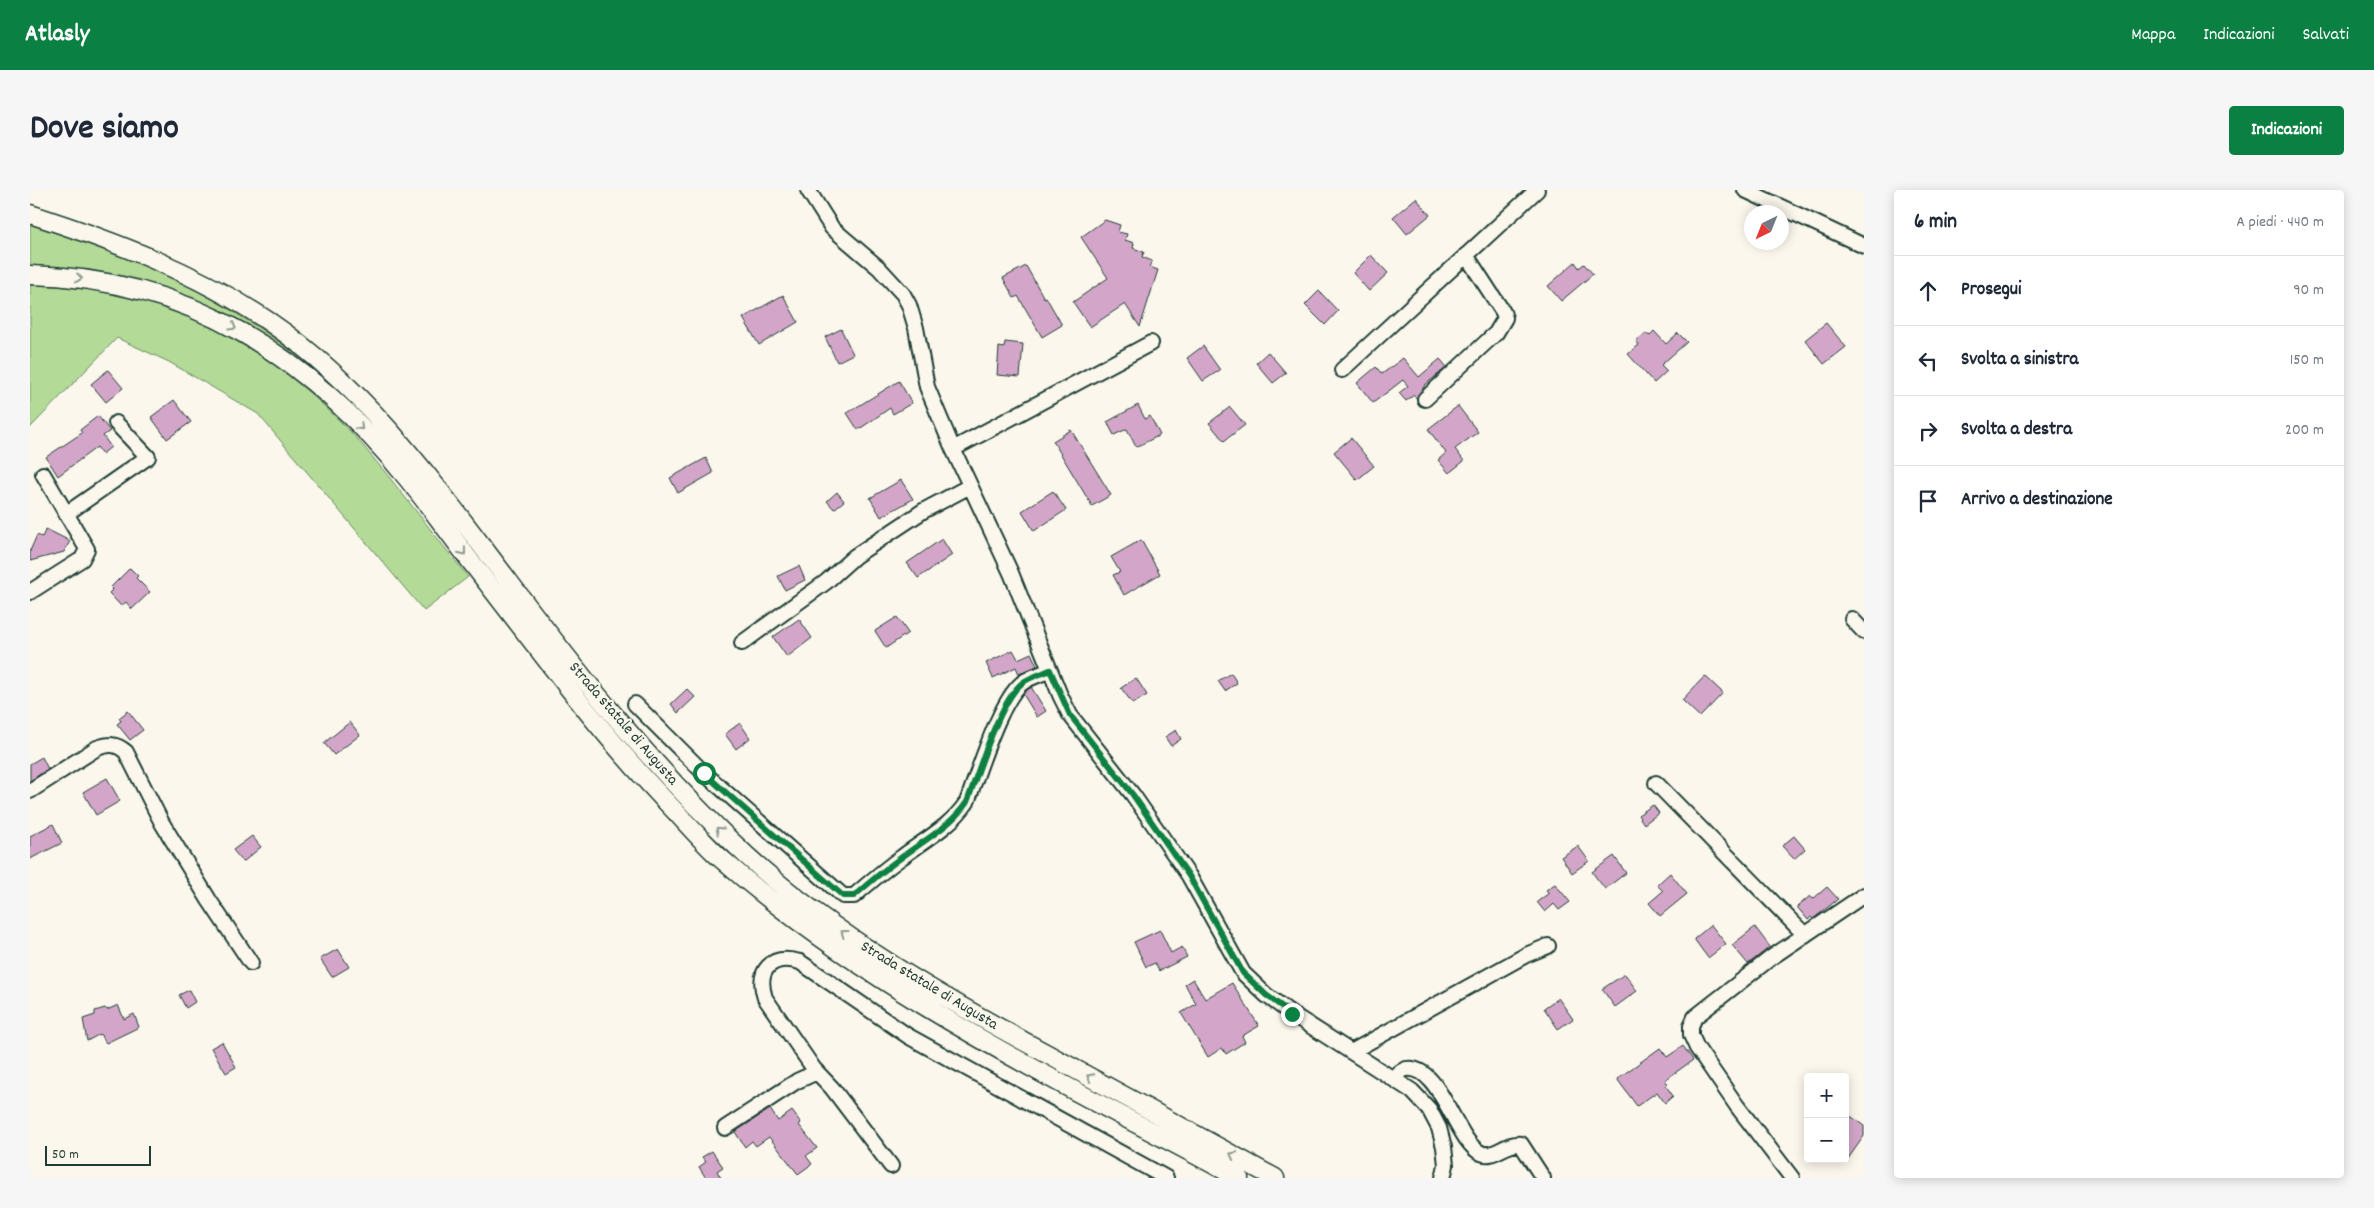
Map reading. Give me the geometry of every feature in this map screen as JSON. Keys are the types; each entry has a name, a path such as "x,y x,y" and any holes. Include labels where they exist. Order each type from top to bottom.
{"main road":[{"name":"Strada statale di Augusta","path":"30,214 89,233 176,268 271,323 315,358 374,414 418,463 569,662 626,732 709,820 750,859 808,907 877,957 956,1005 1276,1178"},
{"name":"Strada statale di Augusta","path":"30,275 86,279 128,287 171,299 215,317 286,360 318,386 405,475 588,714 639,774 716,854 803,926 889,985 957,1026 1239,1178"}],"street":[{"path":"808,190 832,228 879,268 903,294 916,328 927,387 953,449 1011,573 1070,715 1133,795 1189,876 1243,973 1266,995 1412,1091 1429,1109 1439,1128 1446,1165 1443,1178"},
{"path":"1342,370 1537,190"},
{"path":"1745,190 1864,246"},
{"path":"1425,399 1496,333 1505,318 1503,312 1466,256"},
{"path":"953,449 1151,344"},
{"path":"66,514 148,458 116,423"},
{"path":"30,592 82,559 87,549 43,474"},
{"path":"742,643 826,582 855,556 923,511 970,486"},
{"path":"1852,619 1864,632"},
{"path":"635,704 704,773 843,896 854,896 880,873 947,826 958,815 967,802 1001,713 1011,697 1024,681 1050,670"},
{"path":"30,791 97,748 109,744 119,746 126,752 171,839 208,900 251,963"},
{"path":"1656,784 1805,935"},
{"path":"1792,1178 1773,1151 1736,1106 1697,1048 1691,1035 1691,1026 1696,1018 1772,957 1864,895"},
{"path":"1351,1052 1364,1042 1526,955 1548,946"},
{"path":"891,1166 832,1088 817,1072 775,1013 761,986 763,972 771,964 782,959 800,962 908,1036 1166,1178"},
{"path":"1393,1078 1404,1069 1412,1069 1425,1076 1435,1086 1463,1135 1474,1148 1483,1154 1492,1154 1512,1143 1521,1144 1543,1178"},
{"path":"725,1128 797,1081 817,1072"}],"green space":[{"path":"30,218 108,248 181,282 250,322 318,371 316,374 284,350 251,329 182,295 146,283 108,274 70,269 30,267"},
{"path":"30,285 88,289 146,301 206,324 262,356 313,396 359,441 468,577 424,611 258,414 169,362 117,338 30,428"}],"building":[{"path":"1416,198 1430,215 1407,234 1393,217"},
{"path":"1105,220 1120,225 1118,232 1127,234 1125,240 1134,243 1133,248 1144,252 1142,257 1152,261 1149,267 1158,270 1140,327 1125,304 1090,327 1073,302 1108,278 1081,237"},
{"path":"1371,255 1388,273 1369,291 1353,273"},
{"path":"1575,262 1579,268 1584,264 1593,274 1561,301 1548,286"},
{"path":"1026,266 1062,325 1042,337 1018,296 1014,298 1003,278"},
{"path":"1319,291 1338,311 1325,325 1305,305"},
{"path":"783,295 798,322 759,345 743,318"},
{"path":"1826,323 1846,347 1824,364 1805,340"},
{"path":"841,329 853,354 837,362 825,337"},
{"path":"1654,331 1666,344 1678,333 1687,342 1661,365 1667,371 1654,383 1628,354 1639,345 1636,341 1646,333 1649,336"},
{"path":"1005,342 1023,344 1020,377 997,375 999,347 1004,348"},
{"path":"1203,346 1220,370 1203,381 1187,358"},
{"path":"1268,352 1286,373 1273,383 1256,363"},
{"path":"1403,358 1419,377 1440,359 1447,367 1425,385 1416,399 1414,395 1406,401 1399,393 1408,386 1403,380 1373,403 1357,383 1376,367 1382,374"},
{"path":"108,370 123,388 106,402 91,384"},
{"path":"899,381 912,403 893,414 890,408 858,430 847,413"},
{"path":"174,400 191,422 167,439 151,417"},
{"path":"1138,405 1145,419 1150,416 1160,435 1136,447 1127,429 1114,435 1107,422"},
{"path":"1458,406 1478,432 1455,449 1464,461 1449,473 1438,460 1446,453 1428,429"},
{"path":"1230,407 1245,425 1224,441 1209,423"},
{"path":"98,416 110,431 103,436 111,447 102,454 97,447 58,476 46,457 82,433 80,430"},
{"path":"1071,430 1111,495 1092,506 1053,441"},
{"path":"1351,438 1374,466 1357,480 1334,452"},
{"path":"706,458 713,473 678,493 670,478"},
{"path":"901,480 913,499 881,517 870,498"},
{"path":"1053,491 1066,510 1034,531 1022,511"},
{"path":"837,492 844,501 834,509 827,501"},
{"path":"46,529 70,541 64,552 30,561 30,551 37,535 42,537"},
{"path":"942,539 952,555 918,578 907,563"},
{"path":"1141,540 1160,574 1124,595 1113,575 1120,572 1111,557"},
{"path":"799,566 805,580 785,590 778,576"},
{"path":"130,568 138,576 136,578 150,592 132,609 126,602 121,606 109,593 113,589 111,587"},
{"path":"897,617 908,633 886,648 875,631"},
{"path":"799,619 812,638 787,657 773,637"},
{"path":"1013,650 1018,659 1031,653 1037,666 1019,674 1016,667 993,678 986,663"},
{"path":"1231,673 1237,683 1225,691 1218,681"},
{"path":"1705,676 1723,693 1700,717 1682,700"},
{"path":"1136,678 1147,695 1133,704 1121,688"},
{"path":"1031,687 1046,711 1037,717 1023,694"},
{"path":"687,689 695,697 678,713 671,704"},
{"path":"128,711 143,730 130,740 117,724 121,721 119,718"},
{"path":"350,722 360,735 334,755 324,743"},
{"path":"740,723 750,738 736,749 725,734"},
{"path":"1176,730 1181,739 1171,746 1165,737"},
{"path":"42,757 48,769 30,781 30,764"},
{"path":"107,778 120,801 96,815 83,792"},
{"path":"1653,805 1659,813 1644,824 1638,815"},
{"path":"53,824 62,843 30,859 30,836"},
{"path":"252,836 261,847 243,862 233,850"},
{"path":"1794,836 1805,849 1794,859 1782,846"},
{"path":"1578,846 1589,861 1572,873 1561,857"},
{"path":"1614,856 1626,873 1605,889 1592,872"},
{"path":"1670,873 1687,894 1660,916 1649,903 1663,891 1657,885"},
{"path":"1555,884 1570,902 1559,910 1554,904 1545,912 1537,902 1549,893 1546,890"},
{"path":"1827,887 1838,899 1813,919 1811,917 1808,920 1797,907 1810,896 1813,899"},
{"path":"1711,925 1726,944 1708,958 1694,939"},
{"path":"1755,927 1770,947 1748,964 1732,945"},
{"path":"1160,930 1171,953 1182,947 1187,957 1159,971 1155,963 1146,967 1134,942"},
{"path":"338,949 349,967 332,977 320,959"},
{"path":"1625,974 1637,991 1615,1007 1602,989"},
{"path":"1193,979 1205,999 1232,983 1259,1026 1242,1036 1245,1042 1226,1054 1222,1048 1208,1057 1181,1013 1196,1004 1185,984"},
{"path":"189,990 195,1002 186,1008 179,995"},
{"path":"1558,998 1573,1019 1558,1029 1544,1008"},
{"path":"118,1005 124,1019 134,1014 139,1027 106,1043 100,1034 87,1041 83,1019 95,1015 95,1011 105,1008 107,1010"},
{"path":"222,1042 236,1067 226,1073 211,1048"},
{"path":"1683,1046 1693,1060 1665,1080 1668,1084 1666,1086 1673,1096 1665,1103 1657,1092 1637,1106 1617,1079 1660,1048 1667,1057"},
{"path":"770,1109 778,1121 792,1111 801,1123 799,1125 817,1148 806,1156 812,1164 798,1174 769,1137 756,1146 752,1141 745,1147 735,1132"},
{"path":"1849,1115 1864,1126 1864,1136 1849,1157"},
{"path":"712,1151 723,1167 717,1171 721,1178 706,1178 699,1167 706,1162 702,1157"}],"route":[{"path":"704,773 843,896 854,896 880,873 947,826 958,815 967,802 1001,713 1016,689 1024,681 1050,670 1070,715 1133,795 1189,876 1243,973 1266,995 1292,1014"}]}
